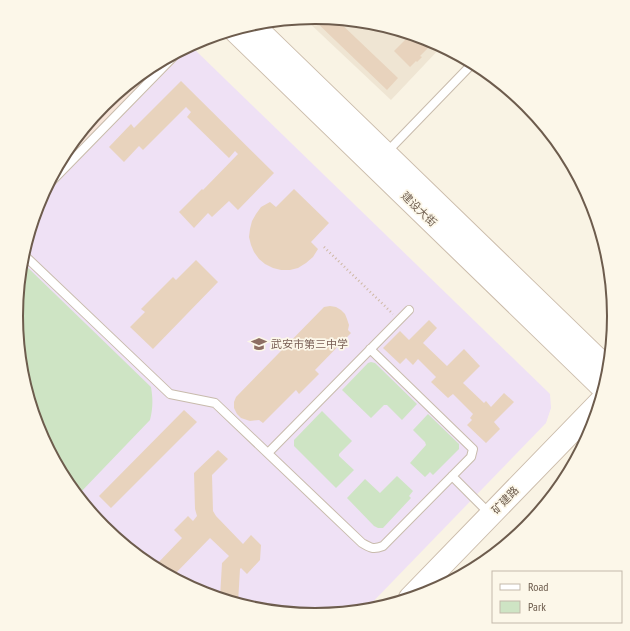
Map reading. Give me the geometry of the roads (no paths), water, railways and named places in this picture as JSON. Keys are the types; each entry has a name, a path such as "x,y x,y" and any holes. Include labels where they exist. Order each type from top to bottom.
{"main road":[{"name":"建设大街","path":"257,29 603,364"},
{"name":"建设大街","path":"238,33 599,383"},
{"name":"矿建路","path":"420,588 591,411"},
{"name":"矿建路","path":"460,569 574,450"}],"lane":[{"path":"61,171 164,66"},
{"path":"385,153 468,68"},
{"path":"29,260 170,394 215,403 362,543 377,549 383,546 471,457 473,449 370,349"},
{"path":"268,453 409,310"},
{"path":"452,476 490,514"}],"place":[{"name":"武安市第三中学","path":"259,344"}]}
